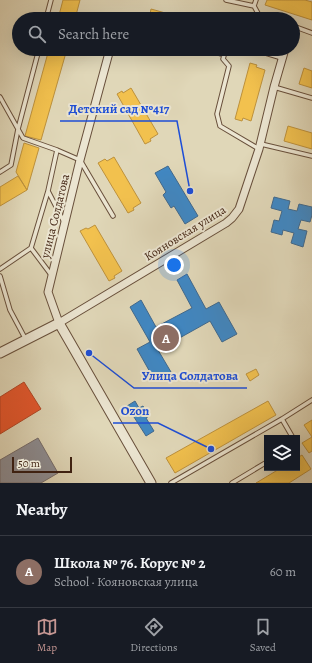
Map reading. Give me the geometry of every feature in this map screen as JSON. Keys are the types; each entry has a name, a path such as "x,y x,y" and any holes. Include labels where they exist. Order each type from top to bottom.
{"street":[{"name":"улица Солдатова","path":"59,323 48,292 80,160 108,56"},
{"name":"Кояновская улица","path":"59,323 232,218 239,209 259,146 282,58"},
{"path":"0,353 59,323 148,482"}],"lane":[{"path":"48,12 51,0"},
{"path":"226,0 254,6"},
{"path":"256,0 254,6 257,12"},
{"path":"300,29 312,33"},
{"path":"0,172 11,165 18,129 37,56"},
{"path":"224,56 223,59 229,66 217,114 220,126 259,146 312,156"},
{"path":"275,56 282,58"},
{"path":"274,87 312,98"},
{"path":"0,97 23,138 80,160 113,216"},
{"path":"0,269 31,248 48,192 57,150"},
{"path":"48,192 65,225"},
{"path":"31,248 52,276"},
{"path":"0,276 10,310 26,340"},
{"path":"171,483 312,400"},
{"path":"282,419 290,435"},
{"path":"232,483 264,464"}],"building: Homes":[{"path":"63,0 80,0 77,12 60,12"},
{"path":"267,0 305,0 312,2 312,20 300,16 300,12 287,12 265,5"},
{"path":"151,9 162,12 150,12"},
{"path":"47,56 65,56 41,140 25,136"},
{"path":"250,63 265,70 251,121 243,118 242,121 235,119"},
{"path":"304,68 312,71 312,88 299,84"},
{"path":"131,88 158,134 150,139 151,141 145,144 117,94 122,91 123,93"},
{"path":"288,126 312,133 312,149 284,141"},
{"path":"24,143 39,148 27,190 16,172"},
{"path":"114,157 141,203 133,208 134,210 128,213 98,163 105,159 107,161"},
{"path":"18,176 27,190 0,206 0,187"},
{"path":"95,225 122,271 114,276 115,278 109,281 80,231"},
{"path":"256,369 259,375 250,381 246,374"},
{"path":"268,401 276,415 175,473 166,458"},
{"path":"312,420 312,437 304,425"},
{"path":"312,437 312,451 309,453 302,443"},
{"path":"302,455 311,469 289,483 256,483 276,471 300,471 300,456"}],"building: Shops":[{"path":"24,382 41,409 0,434 0,397"}],"building: Schools":[{"path":"168,166 198,216 185,224 174,206 171,208 163,195 166,192 155,173"},
{"path":"274,197 290,201 288,209 297,211 299,204 312,207 310,222 301,220 298,229 307,231 303,247 291,243 294,233 283,230 282,235 271,232 274,220 279,221 282,211 271,208"},
{"path":"187,274 206,309 219,302 237,334 222,342 210,321 158,350 171,372 155,381 137,349 150,342 130,307 141,300 156,327 192,308 177,280"},
{"path":"135,401 139,408 143,406 149,416 146,418 154,431 146,436 127,406"}],"building: Industry":[{"path":"38,438 58,473 41,483 0,483 0,460"}],"place":[{"name":"Детский сад №417","path":"190,191"},
{"name":"Школа № 76. Корус № 2","path":"166,338"},
{"name":"Улица Солдатова","path":"89,353"},
{"name":"Ozon","path":"211,449"}]}
